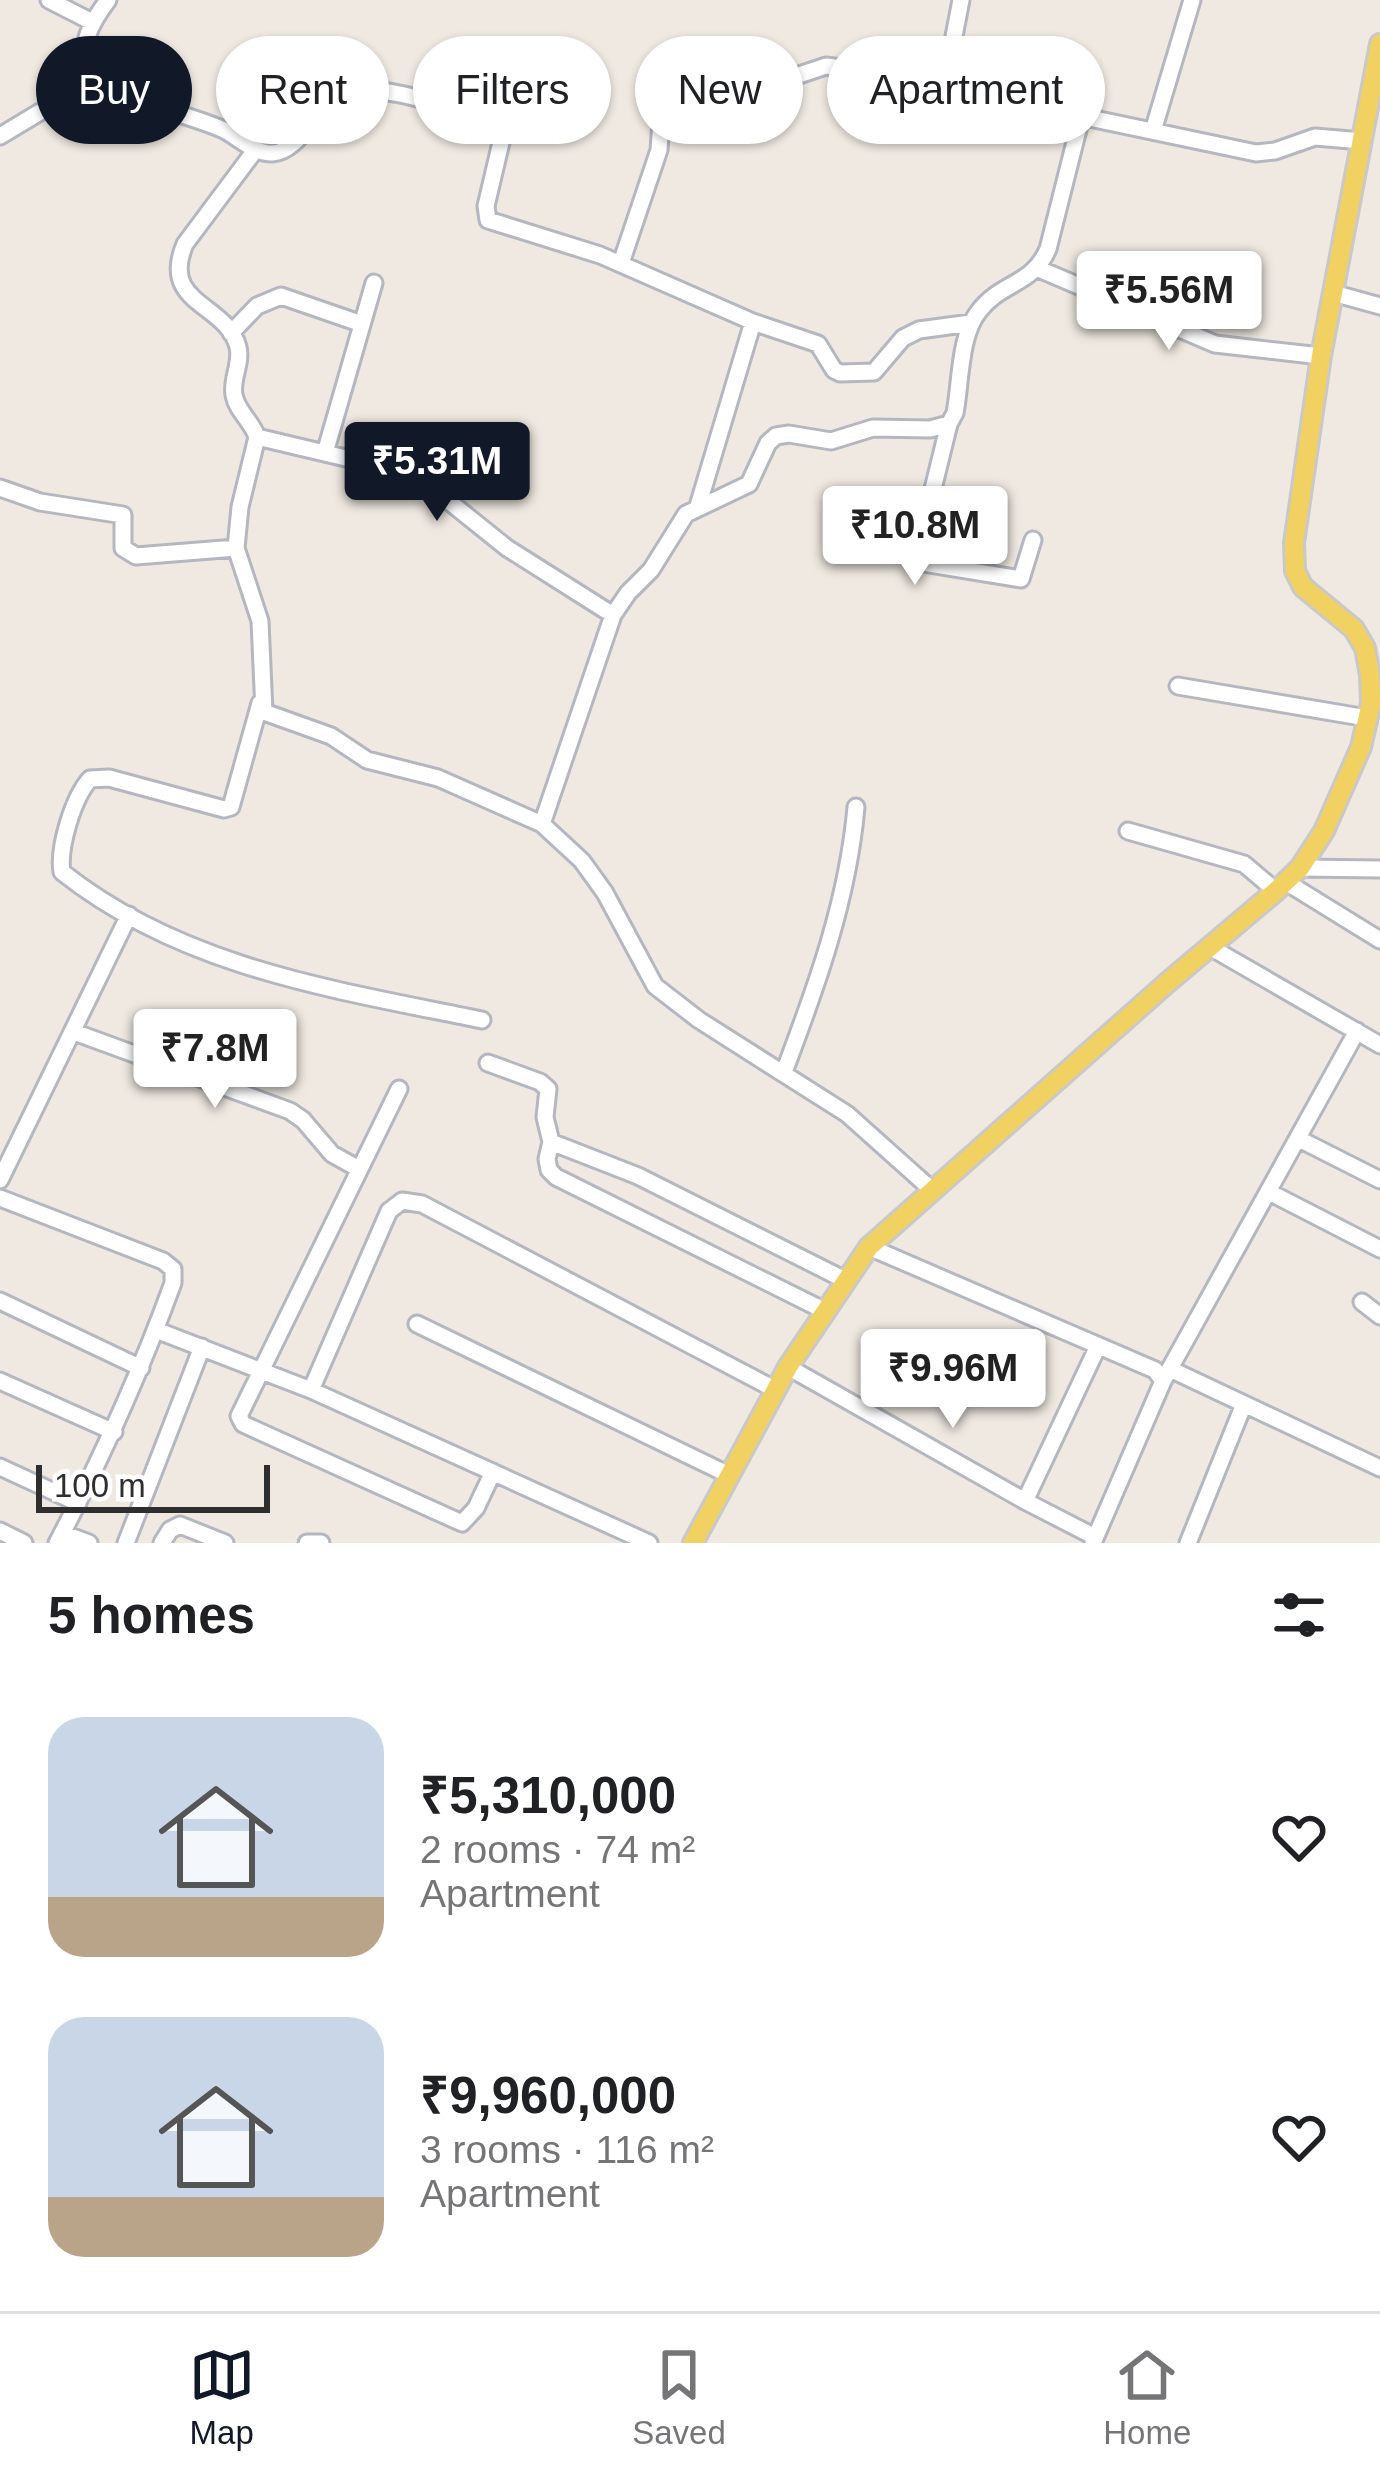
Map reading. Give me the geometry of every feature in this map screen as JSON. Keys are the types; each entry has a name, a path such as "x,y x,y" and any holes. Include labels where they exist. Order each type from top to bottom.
{"main road":[{"path":"693,1543 788,1367 869,1247 1287,880 1324,831 1346,787 1375,691 1365,648 1354,629 1303,587 1295,571 1294,543 1321,356 1380,44"}],"street":[{"path":"49,0 92,22"},
{"path":"108,0 84,44 88,76 123,95 221,129 272,153 287,149 328,104 354,91 377,90 486,117 498,123 503,134 486,206 488,220 621,263 753,322 818,344 834,370 874,372 902,338 919,330 971,323"},
{"path":"955,36 962,0"},
{"path":"1153,131 1192,0"},
{"path":"621,263 659,150 668,74 678,68 778,82 827,66"},
{"path":"0,136 36,114"},
{"path":"1105,120 1256,153 1315,137 1362,141"},
{"path":"1034,540 1021,579 922,563 918,550 955,413 971,323 992,297 1039,269 1074,144"},
{"path":"256,149 178,260 179,278 188,294 231,333 238,346 234,395 257,437 240,507 236,548 263,642 261,700 231,807 109,778 89,779 62,856 62,872 181,942 287,980 482,1020"},
{"path":"1039,269 1216,344 1321,356"},
{"path":"325,454 374,283"},
{"path":"1333,292 1380,306"},
{"path":"231,333 257,306 281,296 362,324"},
{"path":"698,506 753,322"},
{"path":"542,824 613,615 651,570 686,514 749,484 776,436 830,441 872,428 930,429 949,424"},
{"path":"257,437 388,468 427,483 507,548 613,615"},
{"path":"0,488 40,502 123,515 123,548 136,556 236,548"},
{"path":"1178,686 1367,718"},
{"path":"261,700 264,712 332,736 367,760 438,778 542,824 582,861 605,893 655,986 698,1020 863,1126 932,1190"},
{"path":"784,1072 830,942 850,863 856,807"},
{"path":"1128,831 1287,880 1380,940"},
{"path":"1287,880 1380,869"},
{"path":"1,1174 129,915"},
{"path":"1210,946 1380,1045"},
{"path":"788,1367 1094,1540 1167,1375 1357,1031"},
{"path":"74,1032 290,1112 332,1154 359,1169"},
{"path":"488,1063 548,1089 545,1117 551,1142 547,1159 556,1177 825,1311"},
{"path":"399,1089 238,1416 243,1424 461,1523 469,1520 493,1472"},
{"path":"1299,1139 1380,1180"},
{"path":"551,1142 638,1176 845,1280"},
{"path":"1269,1192 1380,1249"},
{"path":"0,1198 173,1269 173,1283 141,1369 60,1538 89,1543"},
{"path":"311,1390 389,1210 402,1201 422,1204 776,1390"},
{"path":"869,1247 1244,1404 1380,1468"},
{"path":"0,1301 141,1369"},
{"path":"1362,1303 1380,1316"},
{"path":"417,1324 728,1474"},
{"path":"156,1330 311,1390 649,1543"},
{"path":"1024,1501 1098,1346"},
{"path":"126,1543 202,1347"},
{"path":"0,1381 114,1432"},
{"path":"1188,1543 1244,1404"},
{"path":"0,1467 78,1503"},
{"path":"162,1543 180,1525 225,1543"},
{"path":"0,1532 24,1543"},
{"path":"307,1543 322,1543"}]}
